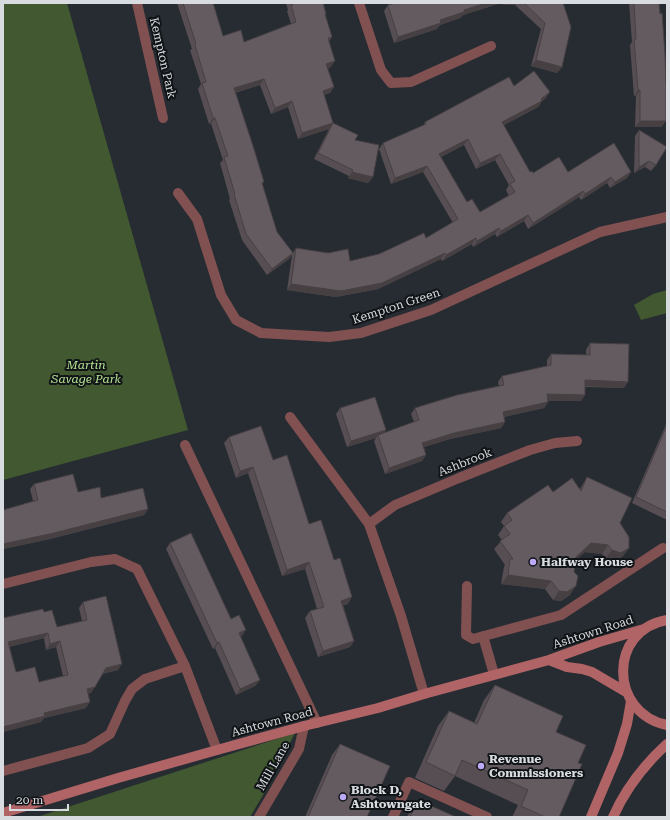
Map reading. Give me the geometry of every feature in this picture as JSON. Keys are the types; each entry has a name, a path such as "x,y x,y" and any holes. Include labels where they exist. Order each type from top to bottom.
{"street":[{"name":"Kempton Park","path":"137,3 163,118"},
{"path":"359,3 381,70 391,83 411,82 491,46"},
{"name":"Kempton Green","path":"178,193 197,219 221,295 236,320 261,333 329,337 361,333 431,310 600,232 667,216"},
{"path":"290,416 370,524 424,694"},
{"name":"Ashbrook","path":"370,524 395,505 530,450 555,443 577,441"},
{"path":"185,445 317,723"},
{"path":"467,586 466,634 473,639 561,616 663,548"},
{"path":"3,584 91,562 116,559 137,569 185,666 217,750"},
{"name":"Ashtown Road","path":"3,813 217,750 304,726 378,708 494,674 549,660 599,642 644,629 666,619"},
{"path":"591,817 618,753 627,724 628,697 623,676 623,664 626,652 632,642 644,629"},
{"path":"483,636 494,674"},
{"name":"Ashtown Road","path":"549,660 568,667 592,672 628,697 637,709 645,716 655,722 667,725"},
{"path":"3,771 88,748 110,734 132,689 145,680 185,666"},
{"name":"Mill Lane","path":"258,817 299,749 304,726"},
{"path":"613,817 630,786 667,744"},
{"path":"392,817 409,782 487,817"}],"green space":[{"name":"Martin Savage Park","path":"3,3 67,3 188,430 3,480"},
{"path":"667,290 667,313 641,320 634,305 653,294"},
{"path":"295,733 266,790 250,817 37,817"}],"building":[{"path":"183,3 213,3 223,36 241,30 244,42 296,22 291,5 293,5 292,3 323,3 332,37 328,38 335,61 326,64 334,87 323,91 333,123 302,133 292,101 275,108 264,79 234,88 264,182 262,183 277,232 293,253 272,269 246,234 224,157 228,156 215,118 213,118 202,83 206,82"},
{"path":"395,3 486,3 440,20 441,23 398,37 388,5"},
{"path":"524,3 563,3 571,27 562,67 536,60 545,23"},
{"path":"634,3 659,3 660,14 662,13 665,55 666,121 640,121 640,90 638,90 634,39 636,39"},
{"path":"534,71 550,92 541,99 542,101 502,122 530,172 532,171 533,173 559,157 568,172 614,143 631,172 615,182 611,177 585,194 583,191 533,223 528,215 501,231 499,228 477,241 476,238 446,255 445,253 382,283 341,291 291,284 296,248 328,253 348,249 350,261 379,254 424,233 426,238 458,219 427,166 395,178 383,143 426,124 425,122 509,77 514,86","holes":["468,139 480,163 500,154 515,181 510,184 515,192 480,212 472,199 467,202 439,154"]},
{"path":"333,123 358,135 355,140 379,145 373,177 352,172 353,170 318,153"},
{"path":"639,130 667,147 656,165 649,161 639,167"},
{"path":"590,343 629,344 628,382 585,380 585,395 547,394 548,402 503,412 505,422 454,433 422,443 426,455 389,468 378,435 419,420 415,408 457,395 504,385 502,376 551,365 551,354 590,355"},
{"path":"375,397 386,430 351,441 340,408"},
{"path":"667,425 667,512 636,497"},
{"path":"261,426 273,460 287,455 309,524 321,520 334,560 340,558 352,597 341,601 354,641 323,651 310,611 324,607 309,562 287,570 253,467 240,471 229,437"},
{"path":"73,474 78,492 100,487 101,498 143,488 148,509 54,533 3,544 3,510 38,500 34,484"},
{"name":"Halfway House","path":"587,477 632,498 620,523 629,537 629,548 621,553 612,550 608,545 591,543 576,557 574,572 578,576 576,586 567,592 559,591 551,581 508,575 510,559 513,559 500,541 510,534 504,526 512,520 507,513 548,485 553,492 572,478 581,491"},
{"path":"191,533 231,619 239,615 246,630 239,633 260,680 240,689 219,642 217,643 170,543"},
{"path":"106,596 122,664 106,668 95,687 87,689 90,702 44,713 45,716 3,727 3,618 43,609 44,612 52,610 57,627 87,620 83,602","holes":["48,633 50,644 60,641 68,675 39,682 35,667 16,672 8,642"]},
{"path":"495,685 563,716 556,732 586,745 578,763 582,764 559,817 545,817 521,806 528,790 462,760 455,776 426,762 449,711 477,724"},
{"name":"Block D, Ashtowngate","path":"340,744 390,766 367,817 308,817"},
{"path":"418,800 456,817 410,817"}],"place":[{"name":"Halfway House","path":"533,562"},
{"name":"Revenue Commissioners","path":"481,766"},
{"name":"Block D, Ashtowngate","path":"343,797"}]}
